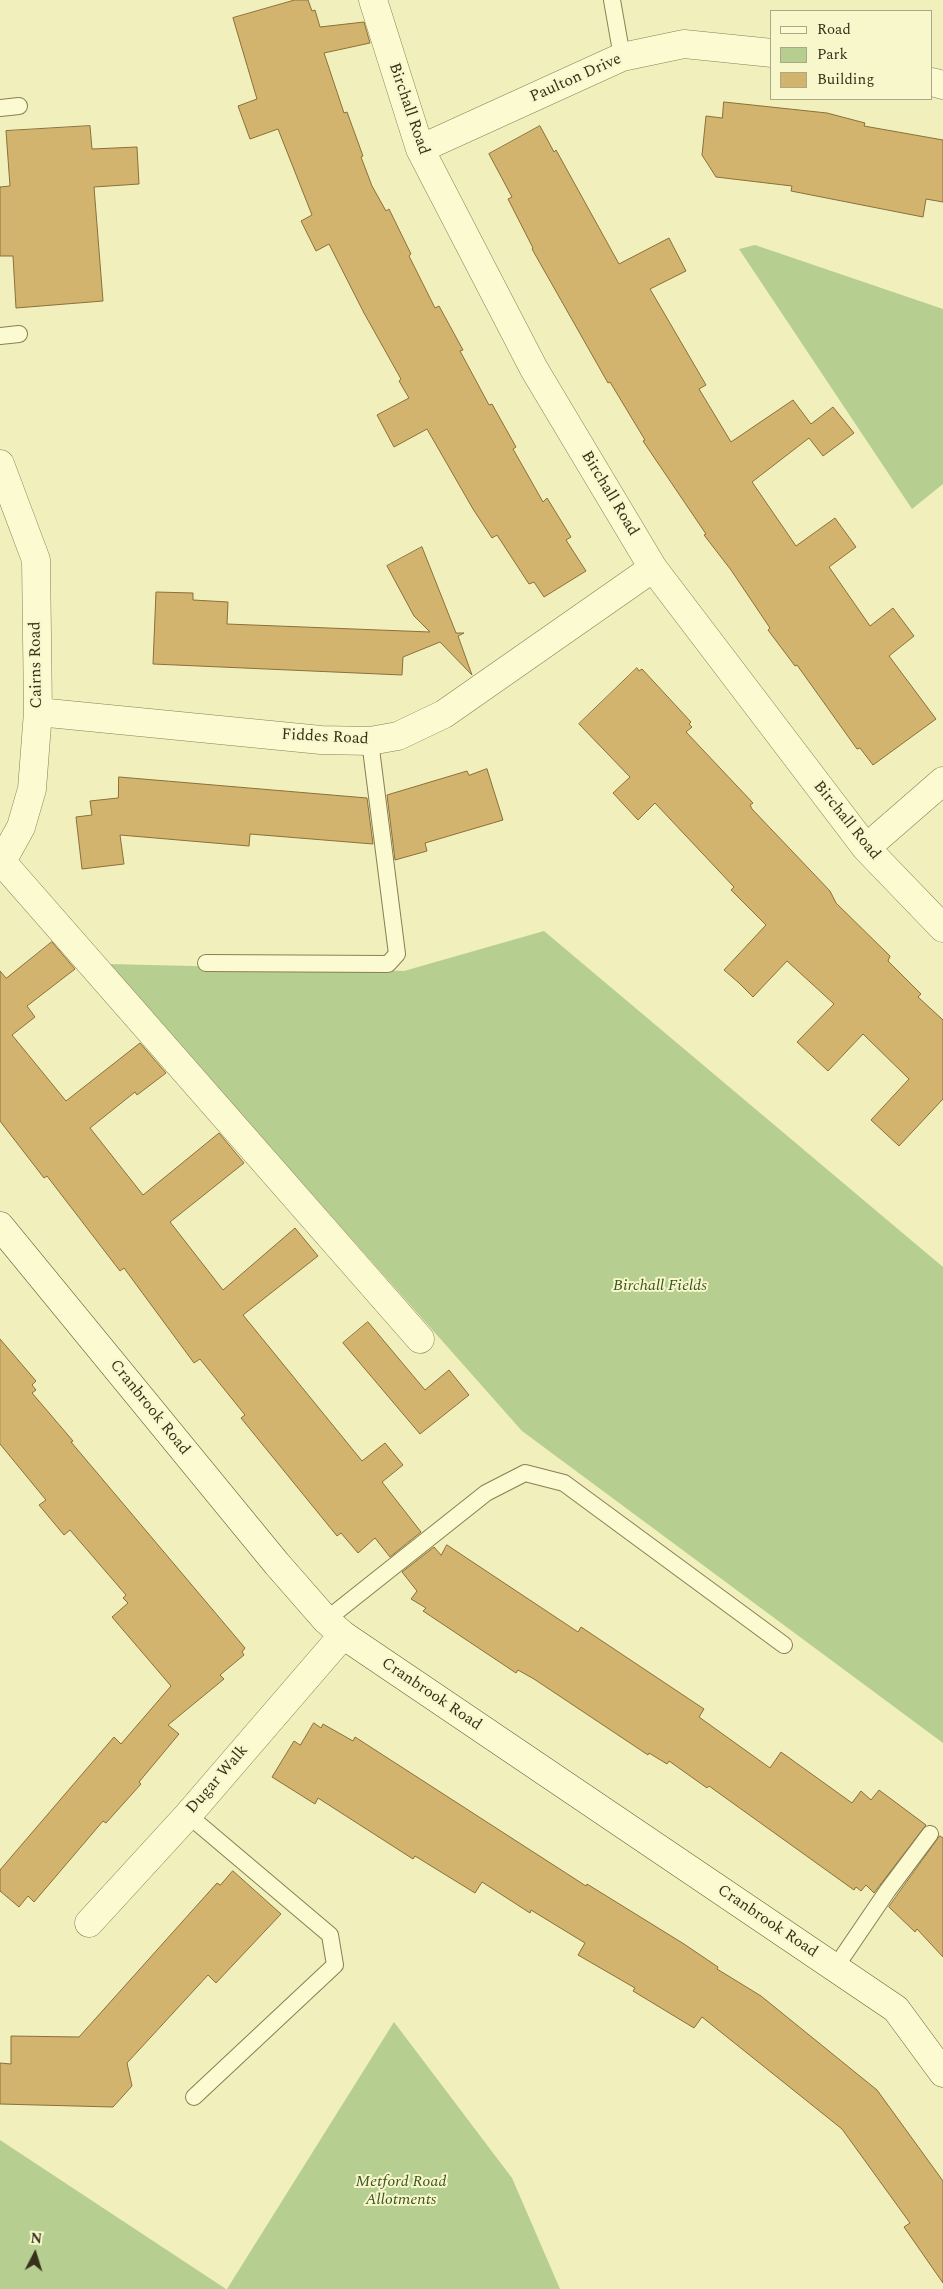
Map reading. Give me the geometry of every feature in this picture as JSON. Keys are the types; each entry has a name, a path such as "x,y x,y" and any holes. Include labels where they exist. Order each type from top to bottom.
{"street":[{"name":"Birchall Road","path":"373,0 420,149 534,369 653,568 866,848 943,928"},
{"name":"Paulton Drive","path":"420,149 622,57 684,44 770,53"},
{"name":"Cairns Road","path":"0,464 36,560 38,712 32,789 21,827 1,864"},
{"name":"Fiddes Road","path":"38,712 321,740 370,741 398,736 444,714 653,568"},
{"path":"866,848 943,781"},
{"path":"1,864 420,1339"},
{"name":"Cranbrook Road","path":"0,1226 277,1564 335,1628 896,2009 943,2074"},
{"name":"Dugar Walk","path":"90,1923 188,1814 335,1628"}],"lane":[{"path":"612,0 622,57"},
{"path":"0,108 19,106"},
{"path":"0,336 19,334"},
{"path":"206,963 388,964 397,954 370,741"},
{"path":"335,1628 486,1493 525,1473 564,1483 784,1646"},
{"path":"188,1814 330,1935 335,1965 194,2097"},
{"path":"835,1968 888,1890 930,1834"}],"green space":[{"path":"755,245 943,309 943,484 912,509 739,249"},
{"name":"Birchall Fields","path":"544,931 943,1267 943,1743 522,1431 108,964 404,971"},
{"name":"Metford Road Allotments","path":"394,2022 512,2178 560,2289 227,2289"},
{"path":"0,2140 226,2289 0,2289"}],"building":[{"path":"295,0 308,0 312,11 315,10 320,27 364,22 370,43 324,53 344,113 347,112 363,156 361,157 372,186 386,211 389,209 411,254 409,256 435,308 439,306 463,350 460,351 489,405 492,404 516,447 513,449 543,502 547,498 571,537 566,540 586,571 544,597 534,582 529,584 497,535 492,538 427,429 394,447 377,415 409,398 399,381 401,379 364,313 329,244 316,251 301,221 312,215 278,129 250,139 238,106 257,99 233,18"},
{"path":"724,102 827,113 865,123 864,126 943,140 943,202 926,199 923,217 791,191 792,186 716,177 702,155 706,116 722,118"},
{"path":"90,126 92,149 137,147 139,184 94,187 103,301 16,308 13,256 0,256 0,187 10,186 6,131"},
{"path":"540,126 554,152 556,150 619,264 669,238 686,271 650,289 706,385 699,389 731,442 793,400 811,424 833,407 854,433 823,456 809,438 752,482 796,546 835,518 856,547 829,567 870,626 893,608 914,636 889,656 936,719 873,765 860,748 857,749 797,665 795,666 768,630 770,628 731,570 704,535 706,534 643,441 645,440 610,382 608,383 532,249 508,199 512,197 489,154"},
{"path":"422,547 456,633 464,633 458,636 472,675 440,642 403,657 402,675 153,664 156,592 193,593 193,600 228,602 227,624 430,632 414,616 387,566"},
{"path":"637,668 639,671 642,669 691,722 689,724 692,727 686,732 753,803 750,805 752,809 830,891 836,903 890,956 888,961 921,994 918,997 943,1020 943,1099 899,1146 871,1120 909,1079 863,1034 828,1071 797,1042 834,1004 787,961 753,997 724,970 766,925 731,890 734,887 655,803 638,820 613,793 630,777 579,724"},
{"path":"487,769 503,820 425,843 427,851 395,860 387,795 467,771 469,775"},
{"path":"119,777 367,798 373,844 250,834 249,846 120,835 124,864 82,869 76,817 92,815 90,801 118,798"},
{"path":"52,942 75,969 27,1006 35,1017 12,1035 66,1101 140,1043 166,1073 137,1095 135,1092 90,1128 143,1195 219,1133 244,1163 170,1222 223,1290 295,1228 318,1256 243,1315 362,1461 385,1443 403,1465 382,1482 421,1532 390,1557 375,1538 358,1553 341,1533 337,1536 241,1418 245,1415 200,1359 194,1363 124,1268 120,1271 47,1176 44,1178 0,1121 0,971 6,978"},
{"path":"368,1322 425,1390 449,1370 469,1395 420,1434 343,1343"},
{"path":"0,1339 36,1381 32,1385 36,1390 32,1393 245,1648 242,1652 244,1655 220,1675 224,1679 168,1725 179,1734 139,1782 141,1784 106,1823 103,1821 34,1902 28,1896 19,1907 0,1891 0,1870 114,1737 121,1744 171,1686 112,1617 128,1603 123,1598 126,1595 70,1530 64,1535 39,1505 46,1500 0,1444"},
{"path":"447,1545 578,1632 581,1627 704,1709 699,1717 770,1768 781,1752 852,1803 861,1791 871,1800 879,1790 926,1825 874,1893 866,1885 861,1891 856,1887 854,1890 709,1786 707,1788 669,1761 667,1764 649,1753 648,1755 534,1679 518,1670 516,1673 423,1611 426,1608 411,1599 417,1591 402,1572 434,1547 441,1555"},
{"path":"314,1723 321,1728 323,1724 353,1741 355,1737 586,1886 587,1884 684,1944 718,1967 717,1969 761,1996 877,2090 943,2181 943,2283 904,2227 910,2223 842,2129 702,2017 694,2028 633,1991 635,1988 578,1955 585,1943 531,1910 530,1913 482,1882 475,1893 415,1856 413,1859 318,1798 315,1804 272,1777 294,1741 300,1745"},
{"path":"940,1836 943,1838 943,1957 917,1929 915,1932 889,1907"},
{"path":"233,1871 281,1914 216,1983 208,1975 127,2063 132,2086 113,2107 0,2104 0,2063 11,2064 11,2036 79,2037 217,1883 220,1885"}]}
